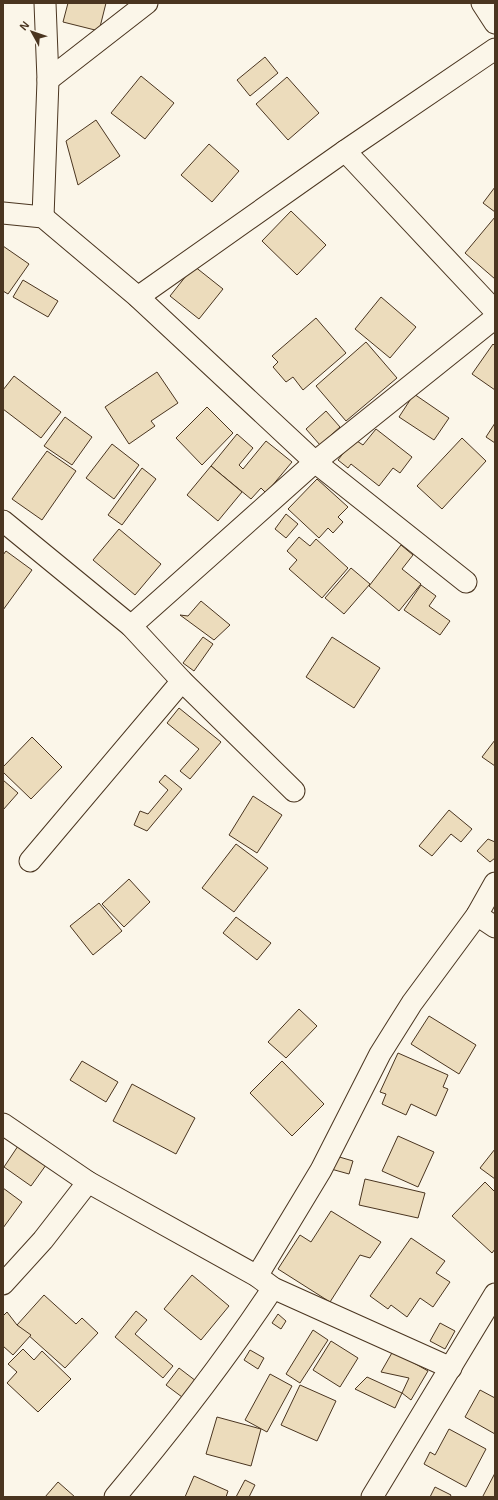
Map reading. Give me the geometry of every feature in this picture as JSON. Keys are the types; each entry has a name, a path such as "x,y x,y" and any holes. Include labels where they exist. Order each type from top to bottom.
{"street":[{"path":"43,217 48,80 45,3"},
{"path":"48,80 147,3"},
{"path":"482,3 495,23"},
{"path":"138,297 346,151 495,49"},
{"path":"346,151 495,311"},
{"path":"3,213 43,217 138,297 315,462 466,582"},
{"path":"131,626 315,462 495,318"},
{"path":"3,521 131,626 182,682 294,791"},
{"path":"30,861 182,682"},
{"path":"115,1497 155,1449 253,1319 265,1282 380,1054 412,1003 477,915 495,883"},
{"path":"477,915 495,927"},
{"path":"3,1124 88,1182 265,1282 451,1368"},
{"path":"3,1284 43,1240 88,1182"},
{"path":"372,1497 495,1294"}],"building":[{"path":"68,3 106,3 99,31 63,22"},
{"path":"265,57 278,73 250,96 237,80"},
{"path":"141,76 174,103 145,139 111,113"},
{"path":"287,77 319,113 288,140 256,104"},
{"path":"96,120 120,156 78,185 66,141"},
{"path":"209,144 239,171 212,202 181,175"},
{"path":"495,187 495,212 483,203"},
{"path":"291,211 326,245 297,275 262,241"},
{"path":"495,217 495,279 465,253"},
{"path":"3,246 29,264 8,294 3,291"},
{"path":"194,266 223,289 199,319 170,296"},
{"path":"23,280 58,301 48,317 13,297"},
{"path":"381,297 416,327 390,358 355,329"},
{"path":"316,318 346,353 303,390 293,377 286,382 273,367 278,362 272,356"},
{"path":"366,342 397,378 346,421 316,386"},
{"path":"493,344 495,346 495,390 472,374"},
{"path":"157,372 178,403 151,421 155,426 129,444 105,407"},
{"path":"14,376 61,412 41,438 3,409 3,390"},
{"path":"414,394 449,418 434,440 399,417"},
{"path":"207,407 233,433 202,465 176,438"},
{"path":"326,411 340,427 320,445 306,429"},
{"path":"65,417 92,437 72,465 44,446"},
{"path":"495,423 495,443 486,437"},
{"path":"376,429 412,457 400,473 393,468 379,486 351,464 348,468 338,460 354,439 363,445"},
{"path":"237,434 253,448 239,465 243,469 266,441 292,462 266,493 261,488 251,499 211,466"},
{"path":"462,438 486,461 442,509 417,486"},
{"path":"112,444 139,465 114,499 86,478"},
{"path":"47,451 76,471 42,520 12,499"},
{"path":"211,466 242,492 218,521 187,495"},
{"path":"142,468 156,479 122,525 108,515"},
{"path":"317,479 348,507 338,517 343,522 333,533 328,528 319,538 288,509"},
{"path":"286,514 298,524 286,538 275,529"},
{"path":"119,529 161,564 135,595 93,560"},
{"path":"299,537 310,546 316,539 348,568 322,598 289,569 297,560 287,551"},
{"path":"401,545 413,555 402,569 421,584 399,611 369,586"},
{"path":"6,551 32,570 3,610 3,555"},
{"path":"351,568 370,584 344,614 325,598"},
{"path":"421,585 436,596 429,606 450,621 440,635 404,610"},
{"path":"201,601 230,625 214,640 180,615 188,616"},
{"path":"203,637 213,644 194,671 183,663"},
{"path":"332,637 380,668 354,708 306,677"},
{"path":"179,708 221,742 190,779 180,771 199,749 167,723"},
{"path":"32,737 62,767 31,799 3,772 3,767"},
{"path":"495,740 495,766 482,757"},
{"path":"165,775 182,789 147,831 134,825 140,811 148,814 168,790 159,782"},
{"path":"3,780 18,793 3,810"},
{"path":"253,796 282,815 257,853 229,835"},
{"path":"449,810 472,829 461,842 451,834 432,856 419,846"},
{"path":"488,839 495,842 495,858 490,862 477,851"},
{"path":"236,844 268,868 234,912 202,888"},
{"path":"129,879 150,902 124,927 102,904"},
{"path":"99,903 122,931 93,955 70,926"},
{"path":"236,917 271,943 257,960 223,933"},
{"path":"299,1009 317,1026 286,1058 268,1042"},
{"path":"429,1016 476,1045 459,1074 411,1044"},
{"path":"398,1053 448,1075 443,1087 448,1089 436,1116 411,1104 406,1115 382,1104 386,1094 380,1092"},
{"path":"82,1061 118,1082 106,1102 70,1080"},
{"path":"282,1061 324,1104 292,1136 250,1093"},
{"path":"132,1084 195,1118 176,1154 113,1121"},
{"path":"398,1136 434,1152 418,1187 382,1171"},
{"path":"18,1146 46,1165 31,1186 4,1167"},
{"path":"495,1149 495,1179 480,1168"},
{"path":"336,1156 353,1161 349,1174 331,1169"},
{"path":"365,1179 425,1193 418,1218 359,1205"},
{"path":"485,1182 495,1192 495,1249 492,1253 452,1216"},
{"path":"3,1188 22,1202 3,1228"},
{"path":"331,1211 381,1242 370,1258 360,1255 330,1302 278,1269 300,1235 311,1242"},
{"path":"411,1238 445,1261 436,1273 450,1282 433,1307 420,1298 407,1317 391,1305 388,1309 370,1296"},
{"path":"192,1275 229,1306 201,1340 164,1309"},
{"path":"44,1295 76,1324 82,1318 98,1333 65,1368 17,1325"},
{"path":"136,1311 147,1320 135,1334 173,1366 163,1378 115,1337"},
{"path":"7,1312 17,1325 31,1335 13,1355 3,1346 3,1316"},
{"path":"278,1314 286,1321 281,1329 272,1323"},
{"path":"440,1323 455,1331 445,1349 430,1341"},
{"path":"313,1330 328,1340 300,1383 286,1374"},
{"path":"331,1341 358,1358 340,1387 313,1370"},
{"path":"23,1349 34,1360 42,1351 71,1379 38,1412 7,1383 17,1372 8,1364"},
{"path":"250,1350 264,1358 258,1369 244,1360"},
{"path":"393,1351 428,1371 411,1400 402,1393 409,1378 381,1372"},
{"path":"179,1368 196,1381 182,1397 166,1385"},
{"path":"270,1374 292,1386 267,1432 245,1420"},
{"path":"367,1377 402,1393 395,1408 355,1389"},
{"path":"300,1385 336,1401 317,1441 281,1425"},
{"path":"480,1390 495,1398 495,1434 465,1417"},
{"path":"217,1417 261,1429 251,1466 206,1454"},
{"path":"449,1429 486,1449 466,1487 424,1464 430,1452 435,1455"},
{"path":"495,1473 495,1497 484,1497 483,1496"},
{"path":"194,1476 228,1491 226,1497 185,1497"},
{"path":"245,1480 255,1485 249,1497 236,1497"},
{"path":"58,1482 75,1497 45,1497"},
{"path":"435,1487 451,1495 450,1497 430,1497"}]}
